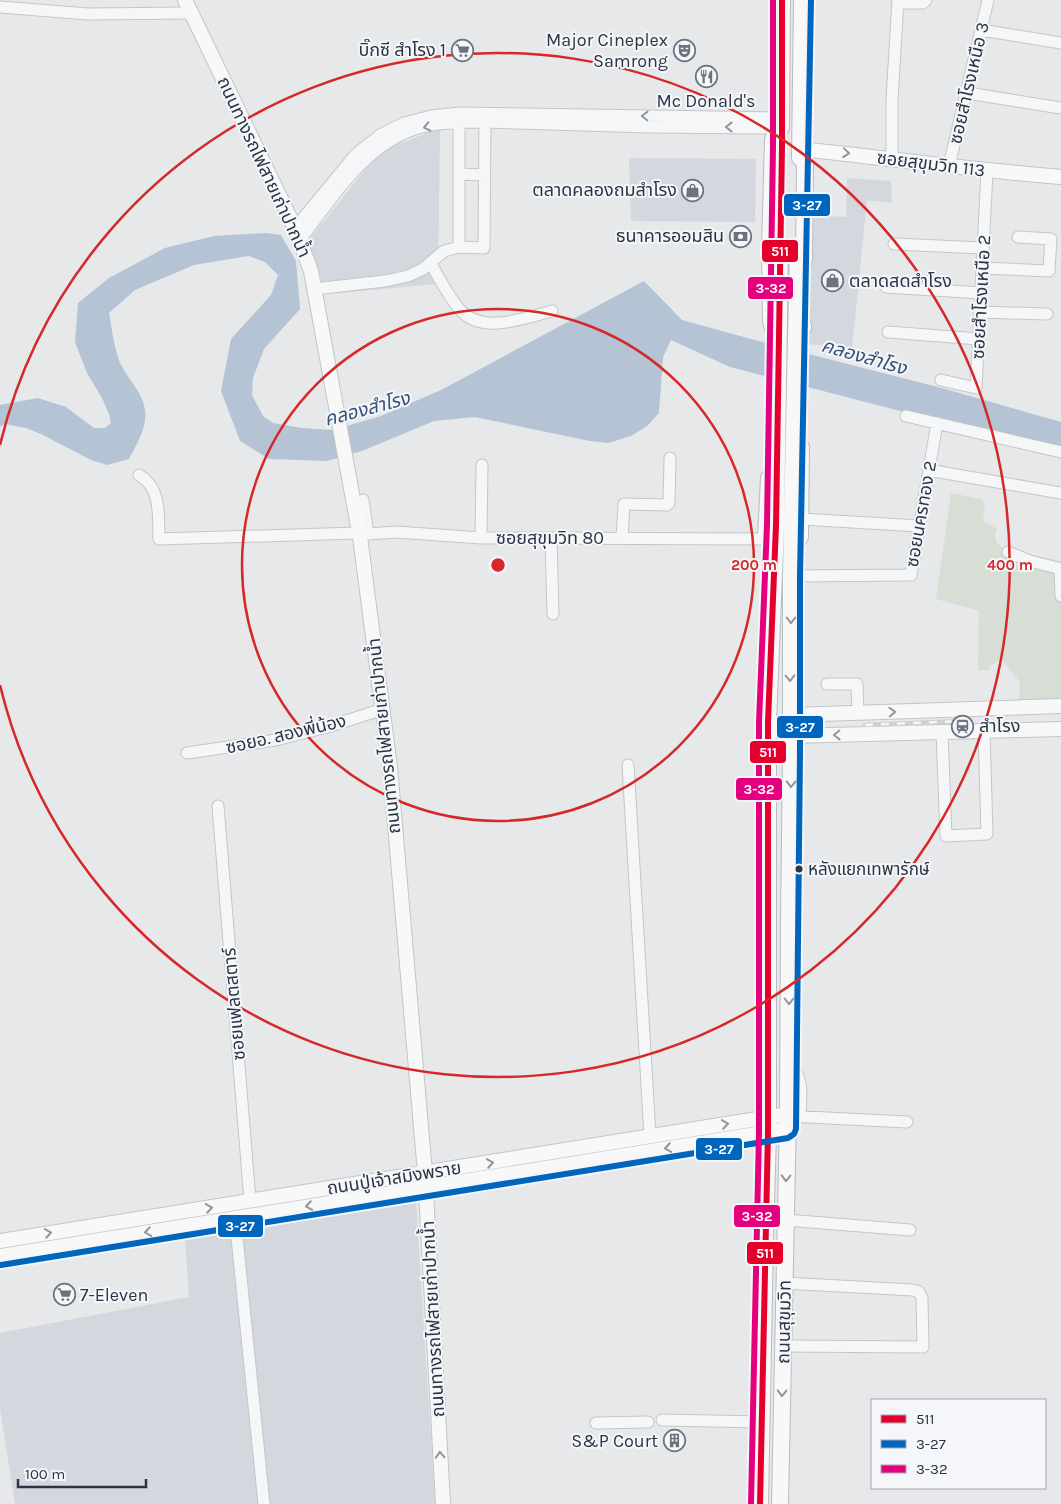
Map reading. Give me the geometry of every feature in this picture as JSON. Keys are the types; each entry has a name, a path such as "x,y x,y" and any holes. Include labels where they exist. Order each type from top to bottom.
{"highway":[{"name":"ถนนสุขุมวิท","path":"760,1504 768,1124 768,722 772,590 790,523 780,245 782,147 779,123 782,0"},
{"name":"ถนนสุขุมวิท","path":"780,1504 784,1283 791,1119 788,1069 791,736 790,523 798,245 802,0"},
{"path":"779,123 773,140 770,250 771,320 772,326 787,336 798,335 803,328 805,165 800,149"},
{"path":"772,590 767,569 766,539 771,444 772,433 776,427 796,429 802,437 790,523"},
{"path":"771,641 791,641"},
{"path":"768,722 791,715"},
{"path":"768,722 791,736"}],"main road":[{"name":"ถนนทางรถไฟสายเก่าปากน้ำ","path":"185,0 298,234 311,271 338,423 363,534 363,564 390,767 425,1173 443,1504"},
{"name":"ซอยสุขุมวิท 113","path":"800,149 892,158 987,171 1061,177"},
{"path":"791,715 1061,706"},
{"path":"791,736 1061,730"},
{"name":"ถนนปู่เจ้าสมิงพราย","path":"0,1241 235,1218 426,1188 791,1119"},
{"name":"ถนนปู่เจ้าสมิงพราย","path":"0,1256 250,1201 650,1136 768,1124"}],"street":[{"path":"892,158 892,99 898,1 923,3 926,0"},
{"name":"ซอยสำโรงเหนือ 3","path":"949,166 988,0"},
{"path":"0,7 88,14 192,13"},
{"path":"981,30 1061,42"},
{"path":"967,93 1061,108"},
{"path":"298,234 348,171 356,154 380,135 406,127 431,116 460,113 485,118 779,123"},
{"path":"406,127 459,123 485,118"},
{"path":"314,289 380,282 408,276 431,264 444,251 459,247 484,248 485,118"},
{"path":"459,123 459,247"},
{"name":"ซอยสำโรงเหนือ 2","path":"941,380 976,388 987,171"},
{"path":"459,174 484,175"},
{"path":"982,268 1049,271 1051,239 1018,237"},
{"path":"894,244 984,248"},
{"path":"431,264 460,309 476,320 495,322 513,320 552,311"},
{"path":"886,287 981,293"},
{"path":"980,312 1047,314"},
{"path":"888,332 979,339"},
{"path":"906,416 1061,452"},
{"name":"ซอยนครทอง 2","path":"790,576 910,576 937,423"},
{"path":"622,538 624,504 666,505 669,503 670,458"},
{"path":"481,538 482,465"},
{"path":"928,470 1061,493"},
{"name":"ซอยสุขุมวิท 80","path":"139,475 147,479 156,493 159,539 397,532 481,538 766,539"},
{"path":"363,500 363,534"},
{"path":"790,523 919,526"},
{"path":"551,538 553,614"},
{"path":"1008,552 1060,570 1061,596"},
{"path":"827,684 857,684 858,713"},
{"name":"ซอยอ. สองพี่น้อง","path":"187,753 276,740 332,726 383,710"},
{"path":"942,732 946,836 986,834 984,731"},
{"path":"628,765 650,1136"},
{"name":"ซอยแฟลตสตาร์","path":"218,806 250,1201"},
{"path":"791,1119 906,1122"},
{"path":"235,1218 264,1504"},
{"path":"786,1220 910,1230"},
{"path":"783,1346 923,1347 922,1298 919,1292 913,1290 784,1283"},
{"path":"662,1420 762,1422"},
{"path":"596,1423 648,1422"}],"shaded area":[{"path":"440,128 438,284 326,294 308,241 380,151"},
{"name":"ตลาดคลองถมสำโรง","path":"629,158 756,159 755,222 631,221"},
{"name":"ตลาดสดสำโรง","path":"847,178 891,181 892,203 867,200 852,348 807,344 808,215 846,217"},
{"path":"951,493 981,499 985,504 983,521 997,529 995,534 996,542 1003,549 1061,561 1061,699 1019,701 1020,682 1001,659 990,666 989,670 978,670 979,611 936,599"},
{"path":"416,1201 435,1504 15,1504 0,1408 0,1333 189,1297 185,1239"}],"water":[{"path":"266,233 281,235 296,261 300,309 264,349 253,378 252,395 263,416 273,423 302,428 333,430 381,416 441,390 644,281 682,320 949,390 1061,422 1061,450 993,435 730,367 671,340 663,357 659,413 647,426 631,436 608,443 475,417 434,421 362,451 327,461 269,459 240,441 221,391 231,339 271,295 278,275 265,262 249,256 194,265 135,290 109,313 120,363 139,393 145,411 144,427 129,459 107,465 91,460 26,428 5,424 0,427 0,405 38,398 66,407 94,428 105,428 111,423 109,414 87,373 75,342 78,303 109,278 165,248 214,236"}],"railway":[{"path":"865,725 963,721"}],"transit line":[{"name":"3-32","path":"751,1504 759,1132 759,722 767,525 773,147 773,0"},
{"name":"511","path":"760,1504 768,1132 768,722 776,525 782,147 782,0"},
{"name":"3-27","path":"1,1265 788,1138 794,1134 796,1129 800,576 811,0"}],"place":[{"name":"บิ๊กซี สำโรง 1","path":"462,50"},
{"name":"Major Cineplex Samrong","path":"684,50"},
{"name":"Mc Donald's","path":"706,76"},
{"name":"ตลาดคลองถมสำโรง","path":"693,190"},
{"name":"ธนาคารออมสิน","path":"740,236"},
{"name":"ตลาดสดสำโรง","path":"833,281"},
{"name":"สำโรง","path":"963,726"},
{"name":"หลังแยกเทพารักษ์","path":"799,869"},
{"name":"7-Eleven","path":"64,1295"},
{"name":"S&P Court","path":"674,1441"}],"water label":[{"name":"คลองสำโรง","path":"864,357"},
{"name":"คลองสำโรง","path":"367,409"}]}
